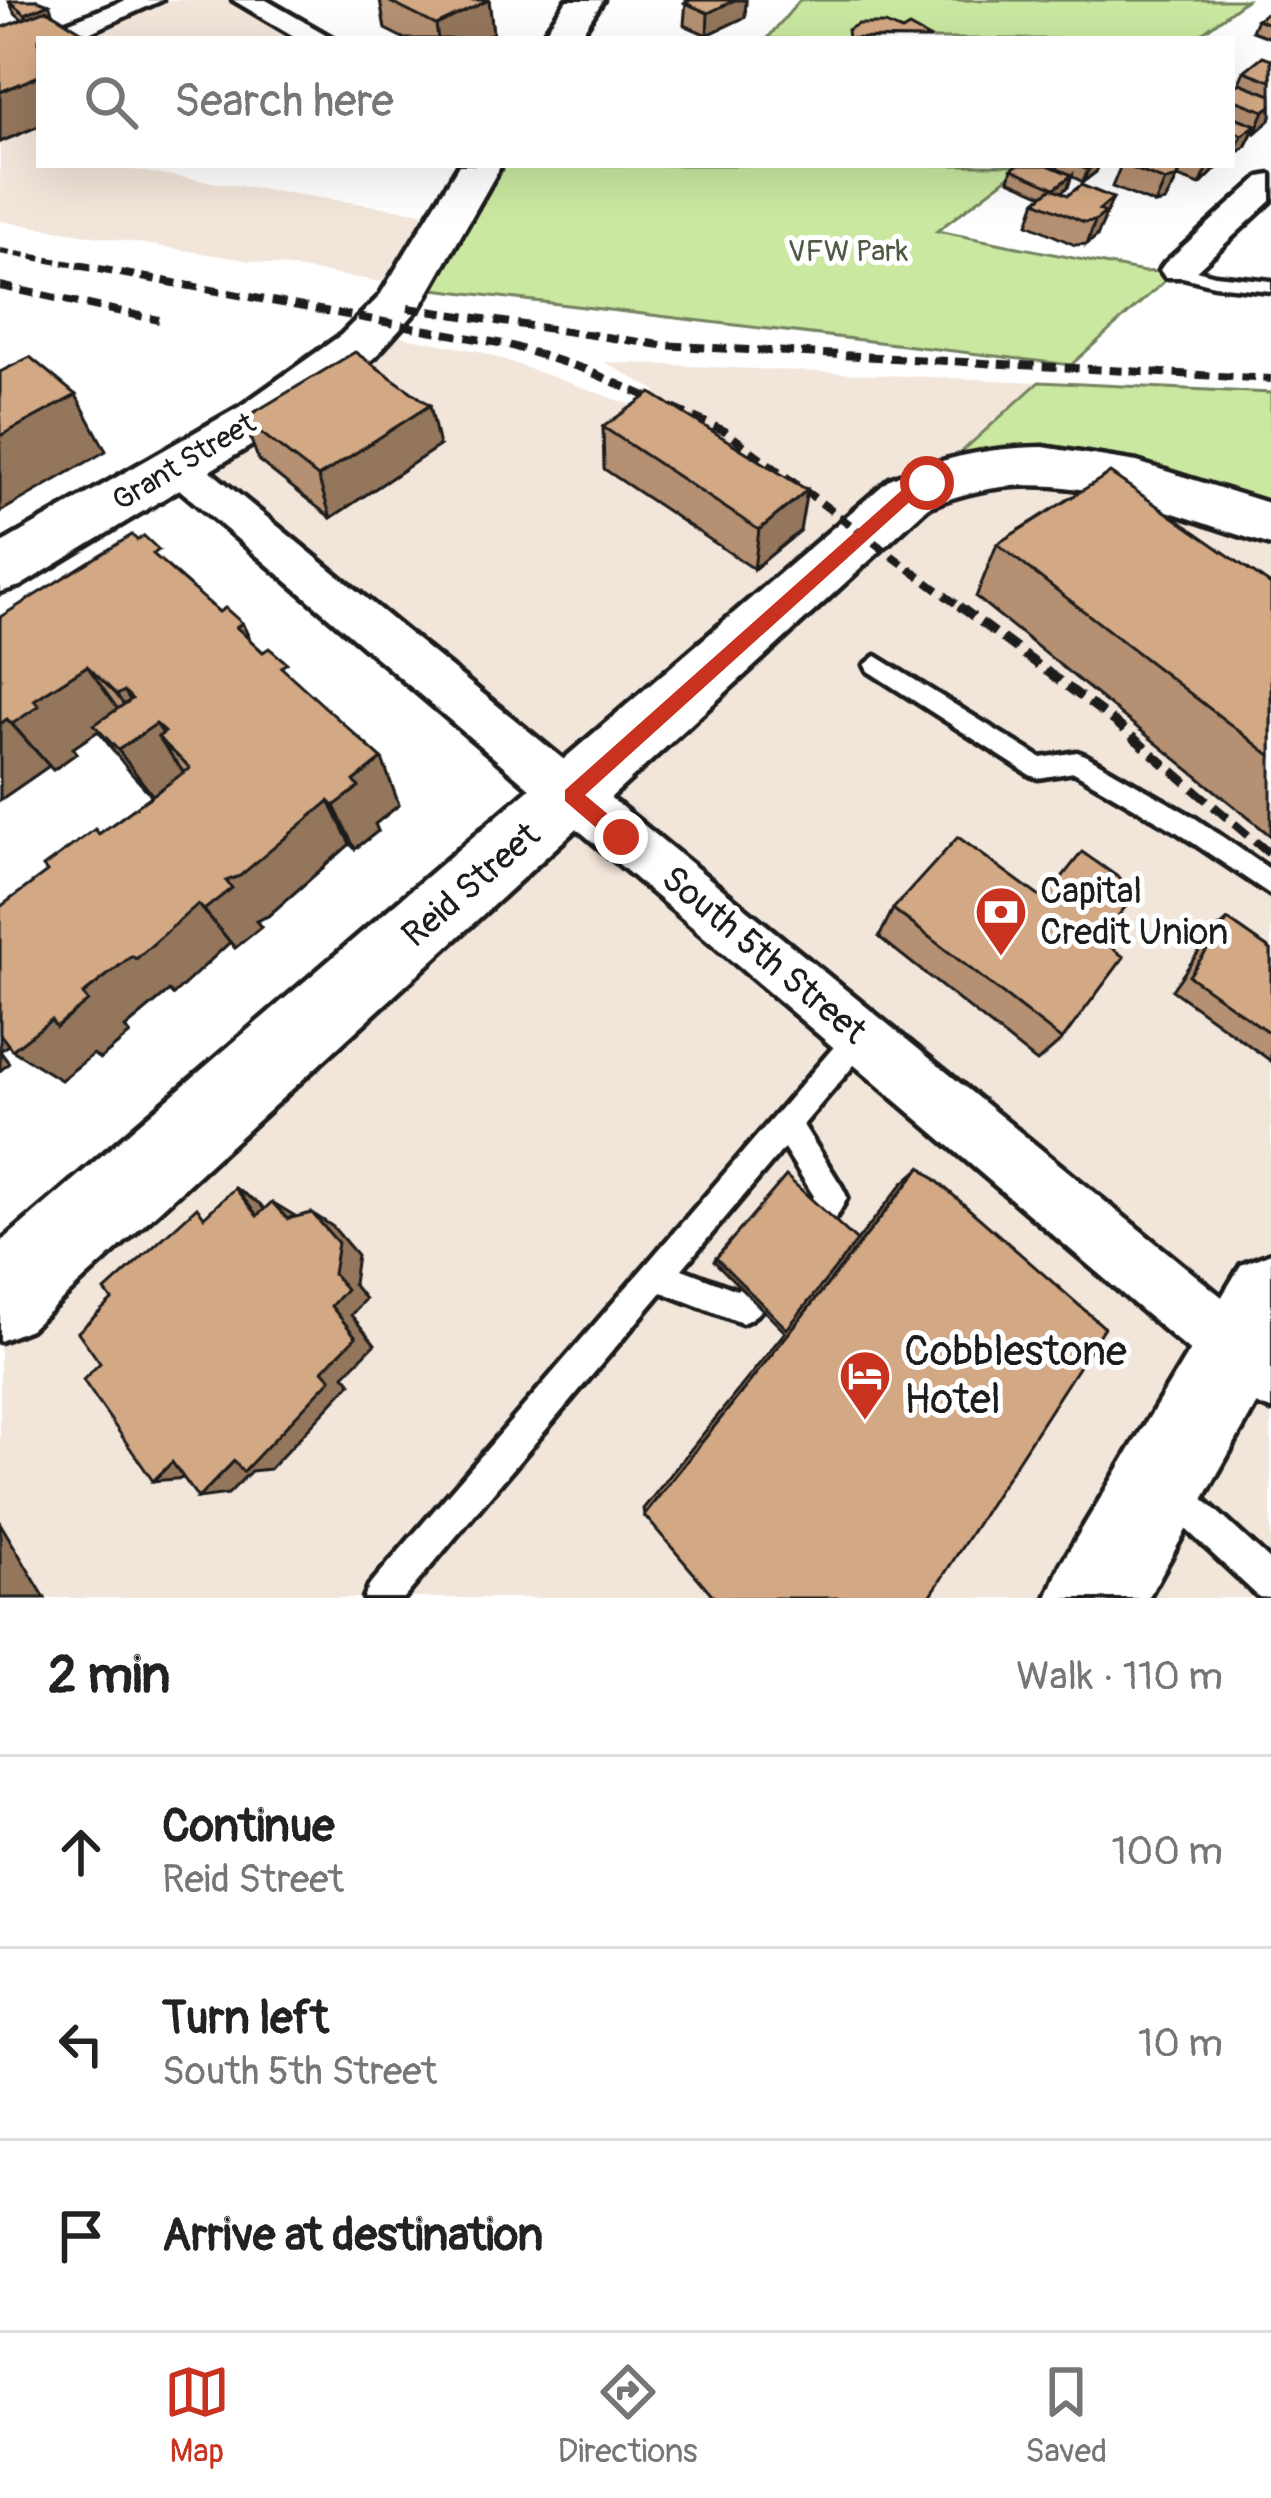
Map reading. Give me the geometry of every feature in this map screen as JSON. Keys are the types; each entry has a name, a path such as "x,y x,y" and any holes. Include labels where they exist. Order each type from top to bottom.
{"main road":[{"path":"562,36 585,0"},
{"name":"Grant Street","path":"0,571 179,467 358,346 397,306 478,168"},
{"name":"Reid Street","path":"0,1299 909,493 944,474 1023,467 1100,472 1162,485 1271,525"},
{"path":"1095,1598 1162,1483 1260,1341"}],"street":[{"path":"59,36 149,0"},
{"path":"246,0 314,36"},
{"path":"1177,270 1271,184"},
{"name":"South 5th Street","path":"179,467 861,1036 1260,1341"}],"lane":[{"path":"1177,270 1214,280 1271,286"},
{"path":"876,665 1038,768 1077,762 1186,825 1271,884"},
{"path":"380,1598 861,1036"},
{"path":"657,1275 742,1308 832,1197 787,1124"},
{"path":"1162,1483 1271,1585"}],"shaded area":[{"path":"149,0 246,0 314,36 59,36"},
{"path":"36,45 36,168 119,168 450,217 408,286 0,221 0,59"},
{"path":"372,331 479,351 643,409 657,391 604,362 1039,382 933,478 1023,467 1271,525 1271,1598 0,1598 0,1299 571,796 179,467"}],"green space":[{"path":"800,0 1246,0 1198,36 770,36"},
{"name":"VFW Park","path":"478,168 1020,168 937,231 1144,272 1177,270 1071,365 408,286"},
{"path":"1039,382 1271,393 1271,525 1162,485 927,483"}],"building":[{"path":"11,0 37,0 49,4 25,14"},
{"path":"386,0 489,0 436,25"},
{"path":"735,0 708,13 685,3"},
{"path":"47,10 89,36 36,36 36,77 0,92 0,28"},
{"path":"1271,10 1271,25 1257,19"},
{"path":"858,24 885,24 902,31 909,27 926,36 848,36 847,30"},
{"path":"1263,56 1271,59 1271,81 1244,71"},
{"path":"1240,83 1271,95 1271,106 1264,111 1235,100 1235,87"},
{"path":"1235,117 1256,125 1242,135 1235,132"},
{"path":"1055,168 1072,175 1055,188 1012,169"},
{"path":"1132,168 1182,168 1175,179 1165,181"},
{"path":"1081,185 1113,198 1099,210 1105,213 1095,221 1084,222 1036,201 1052,188 1068,195"},
{"path":"355,352 430,405 318,477 243,419"},
{"path":"30,357 76,395 0,436 0,372"},
{"path":"651,393 807,490 759,530 603,427"},
{"path":"1110,473 1271,585 1271,756 997,544"},
{"path":"132,535 137,540 144,536 159,550 153,554 219,612 225,608 242,623 236,627 263,652 269,648 287,663 281,667 382,759 354,781 359,787 334,806 329,801 240,876 226,881 232,888 204,910 198,904 136,959 132,956 83,994 88,1001 56,1027 51,1020 12,1050 0,1034 0,907 47,872 43,867 95,829 99,834 190,768 158,737 165,732 156,724 118,750 94,725 132,699 124,691 117,695 87,666 34,700 39,706 12,724 7,719 0,724 0,617"},
{"path":"958,837 1044,900 1082,852 1138,891 1100,939 1124,957 1062,1040 893,909"},
{"path":"1228,920 1271,950 1271,1034 1189,976"},
{"name":"Cobblestone Hotel","path":"921,1167 1104,1327 929,1598 715,1598 644,1515"},
{"path":"786,1176 857,1241 787,1329 716,1258"},
{"path":"235,1188 257,1216 272,1202 287,1219 312,1213 338,1243 333,1274 346,1289 331,1306 356,1337 323,1370 331,1379 243,1472 234,1461 198,1498 172,1462 153,1481 83,1380 100,1363 78,1332 112,1300 105,1291 197,1207 204,1217"}],"railway":[{"path":"0,251 93,268"},
{"path":"77,265 509,345 584,369 725,431 963,609"},
{"path":"0,286 159,320"},
{"path":"408,308 661,345 1271,379"},
{"path":"959,606 1115,722 1271,855"}],"place":[{"name":"Capital Credit Union","path":"1001,958"},
{"name":"Cobblestone Hotel","path":"865,1422"}],"route":[{"path":"621,837 572,796 909,493 927,483"}]}
